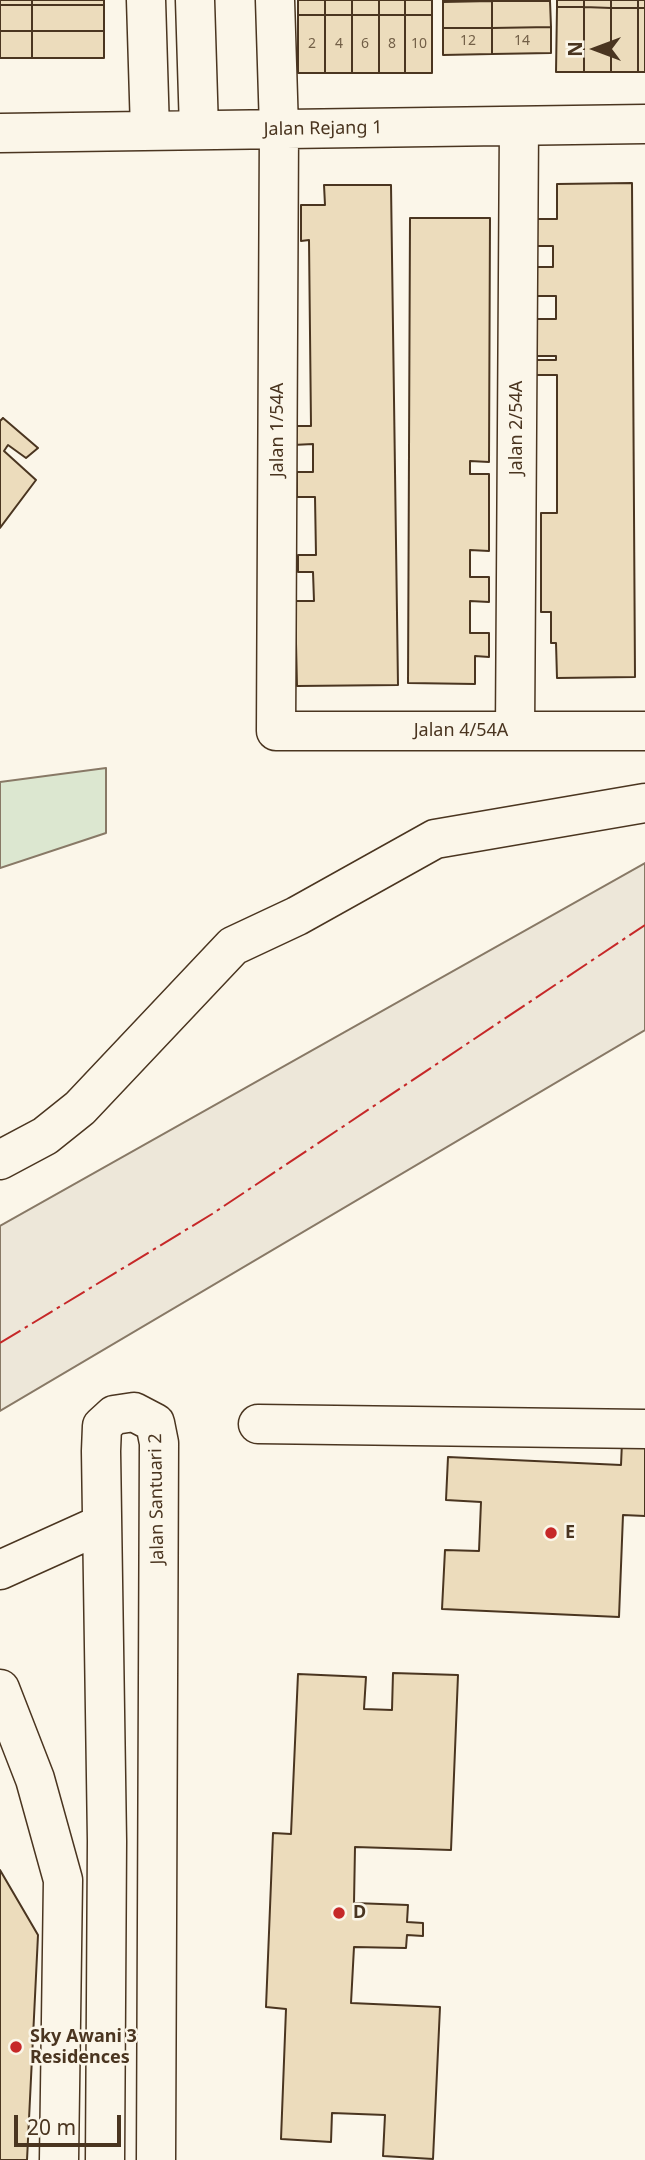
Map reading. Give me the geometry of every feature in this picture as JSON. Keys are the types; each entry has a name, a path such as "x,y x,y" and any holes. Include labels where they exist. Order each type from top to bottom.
{"street":[{"path":"146,0 150,131"},
{"path":"195,0 199,130"},
{"name":"Jalan 1/54A","path":"275,0 279,129 276,731"},
{"name":"Jalan Rejang 1","path":"0,133 645,124"},
{"name":"Jalan 2/54A","path":"515,731 519,126"},
{"name":"Jalan 4/54A","path":"276,731 645,731"},
{"path":"0,1160 45,1136 80,1108 233,946 297,916 435,839 645,803"},
{"name":"Jalan Santuari 2","path":"105,2160 107,1841 102,1426 114,1415 134,1412 155,1423 159,1443 156,2160"},
{"path":"258,1424 645,1429"},
{"path":"0,1570 102,1524"},
{"path":"0,1689 35,1779 62,1880 59,2160"}],"green space":[{"path":"106,768 106,833 0,868 0,782"}],"shaded area":[{"path":"645,863 645,1030 0,1411 0,1226"}],"building":[{"path":"0,0 32,0 32,5 0,5"},
{"path":"32,0 104,0 104,5 32,5"},
{"path":"298,0 325,0 325,15 298,15"},
{"path":"325,0 352,0 352,15 325,15"},
{"path":"352,0 379,0 379,15 352,15"},
{"path":"379,0 405,0 405,15 379,15"},
{"path":"405,0 432,0 432,15 405,15"},
{"path":"492,0 492,1 443,2"},
{"path":"550,0 550,1 492,1"},
{"path":"557,0 584,0 584,7 557,7"},
{"path":"584,0 611,0 611,8 584,7"},
{"path":"611,0 638,0 638,8 611,8"},
{"path":"638,0 645,0 645,8 638,8"},
{"path":"492,1 492,28 443,28 443,2"},
{"path":"492,1 550,1 551,27 492,28"},
{"path":"0,5 32,5 32,31 0,31"},
{"path":"32,5 104,5 104,31 32,31"},
{"path":"557,7 584,7 584,72 556,72"},
{"path":"584,7 611,8 611,72 584,72"},
{"path":"611,8 638,8 638,72 611,72"},
{"path":"638,8 645,8 645,72 638,72"},
{"path":"298,15 325,15 325,73 298,73"},
{"path":"325,15 352,15 352,73 325,73"},
{"path":"352,15 379,15 379,73 352,73"},
{"path":"379,15 405,15 405,73 379,73"},
{"path":"405,15 432,15 432,73 405,73"},
{"path":"551,27 551,53 492,54 492,28"},
{"path":"443,28 492,28 492,54 443,55"},
{"path":"0,31 32,31 32,58 0,58"},
{"path":"32,31 104,31 104,58 32,58"},
{"path":"632,183 635,677 557,678 556,643 551,643 551,612 541,612 541,513 557,513 557,375 533,375 533,360 556,360 556,356 537,356 537,319 556,319 556,296 531,296 531,267 553,267 553,246 536,246 536,219 557,219 557,184"},
{"path":"324,185 391,185 398,685 297,686 295,601 314,601 313,572 298,572 298,555 316,555 315,497 297,497 297,472 313,472 313,444 293,445 293,426 311,426 309,240 301,241 301,205 325,205"},
{"path":"410,218 490,218 489,462 470,461 470,474 489,474 489,551 470,550 470,577 489,577 489,602 470,601 470,633 489,633 489,657 475,656 475,684 408,683"},
{"path":"3,418 38,448 26,458 8,445 4,451 36,480 0,528 0,421"},
{"name":"E","path":"622,1442 645,1444 645,1516 623,1515 619,1617 442,1609 445,1550 479,1551 481,1502 446,1500 448,1457 621,1465"},
{"name":"D","path":"393,1673 458,1675 451,1850 355,1847 354,1903 408,1905 407,1922 423,1923 423,1936 407,1935 406,1948 354,1947 351,2003 440,2007 433,2159 383,2156 385,2115 332,2113 331,2142 281,2139 286,2009 266,2007 273,1833 291,1834 298,1674 366,1677 364,1709 392,1710"},
{"name":"Sky Awani 3 Residences","path":"0,1870 38,1935 27,2160 0,2160"}],"power":[{"path":"0,1343 212,1214 645,925"}],"place":[{"name":"E","path":"551,1533"},
{"name":"D","path":"339,1913"},
{"name":"Sky Awani 3 Residences","path":"16,2047"}]}
